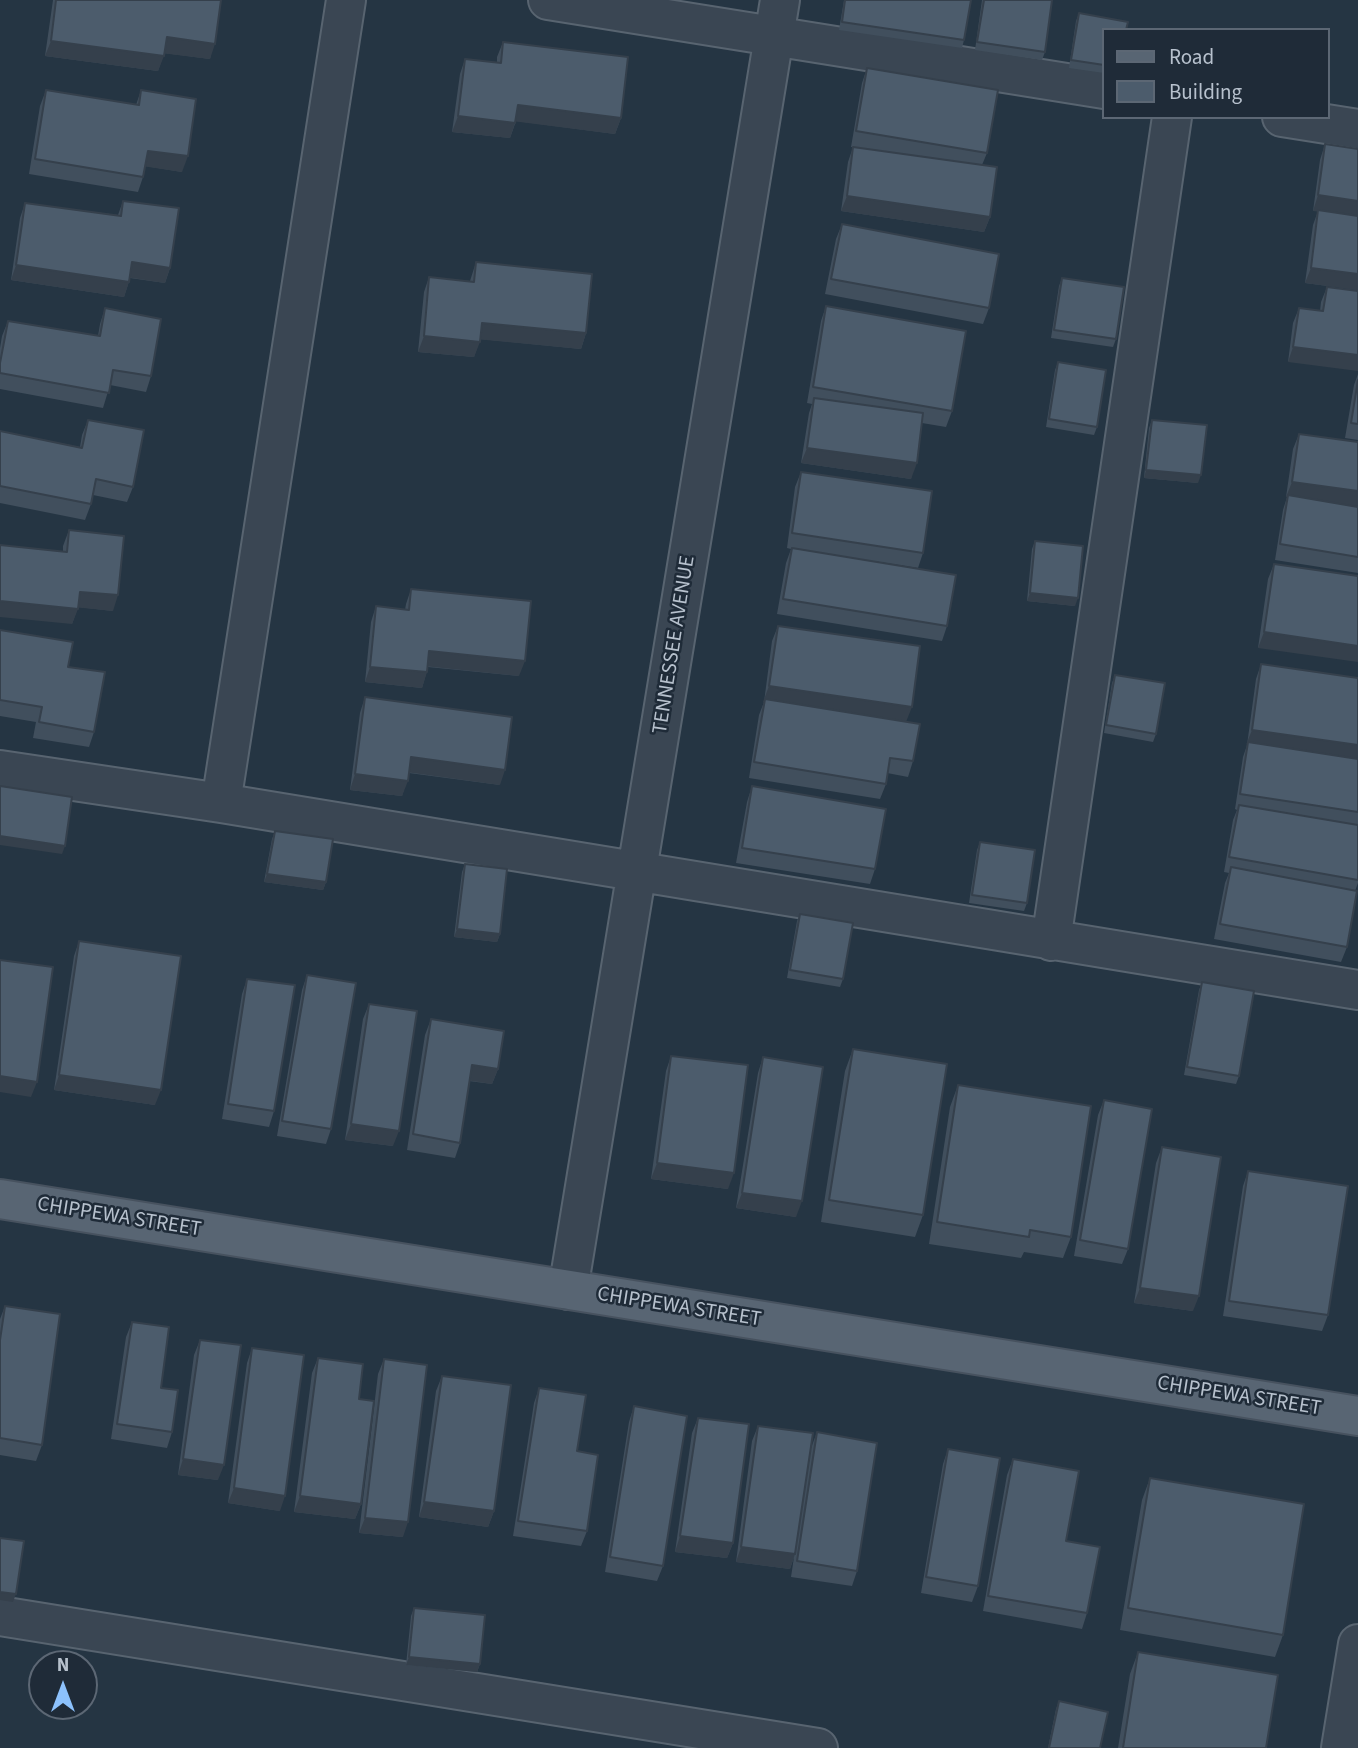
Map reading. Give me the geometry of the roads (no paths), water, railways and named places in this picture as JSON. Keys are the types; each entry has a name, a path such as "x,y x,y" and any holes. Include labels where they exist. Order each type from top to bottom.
{"main road":[{"name":"CHIPPEWA STREET","path":"0,1199 1358,1416"}],"street":[{"path":"221,803 346,0"},
{"path":"548,0 777,18 1102,89"},
{"name":"TENNESSEE AVENUE","path":"568,1290 777,18"},
{"path":"1051,941 1172,119"},
{"path":"1294,119 1358,130"},
{"path":"0,770 221,803 1358,990"},
{"path":"0,1616 818,1748"},
{"path":"1341,1748 1358,1644"}]}
